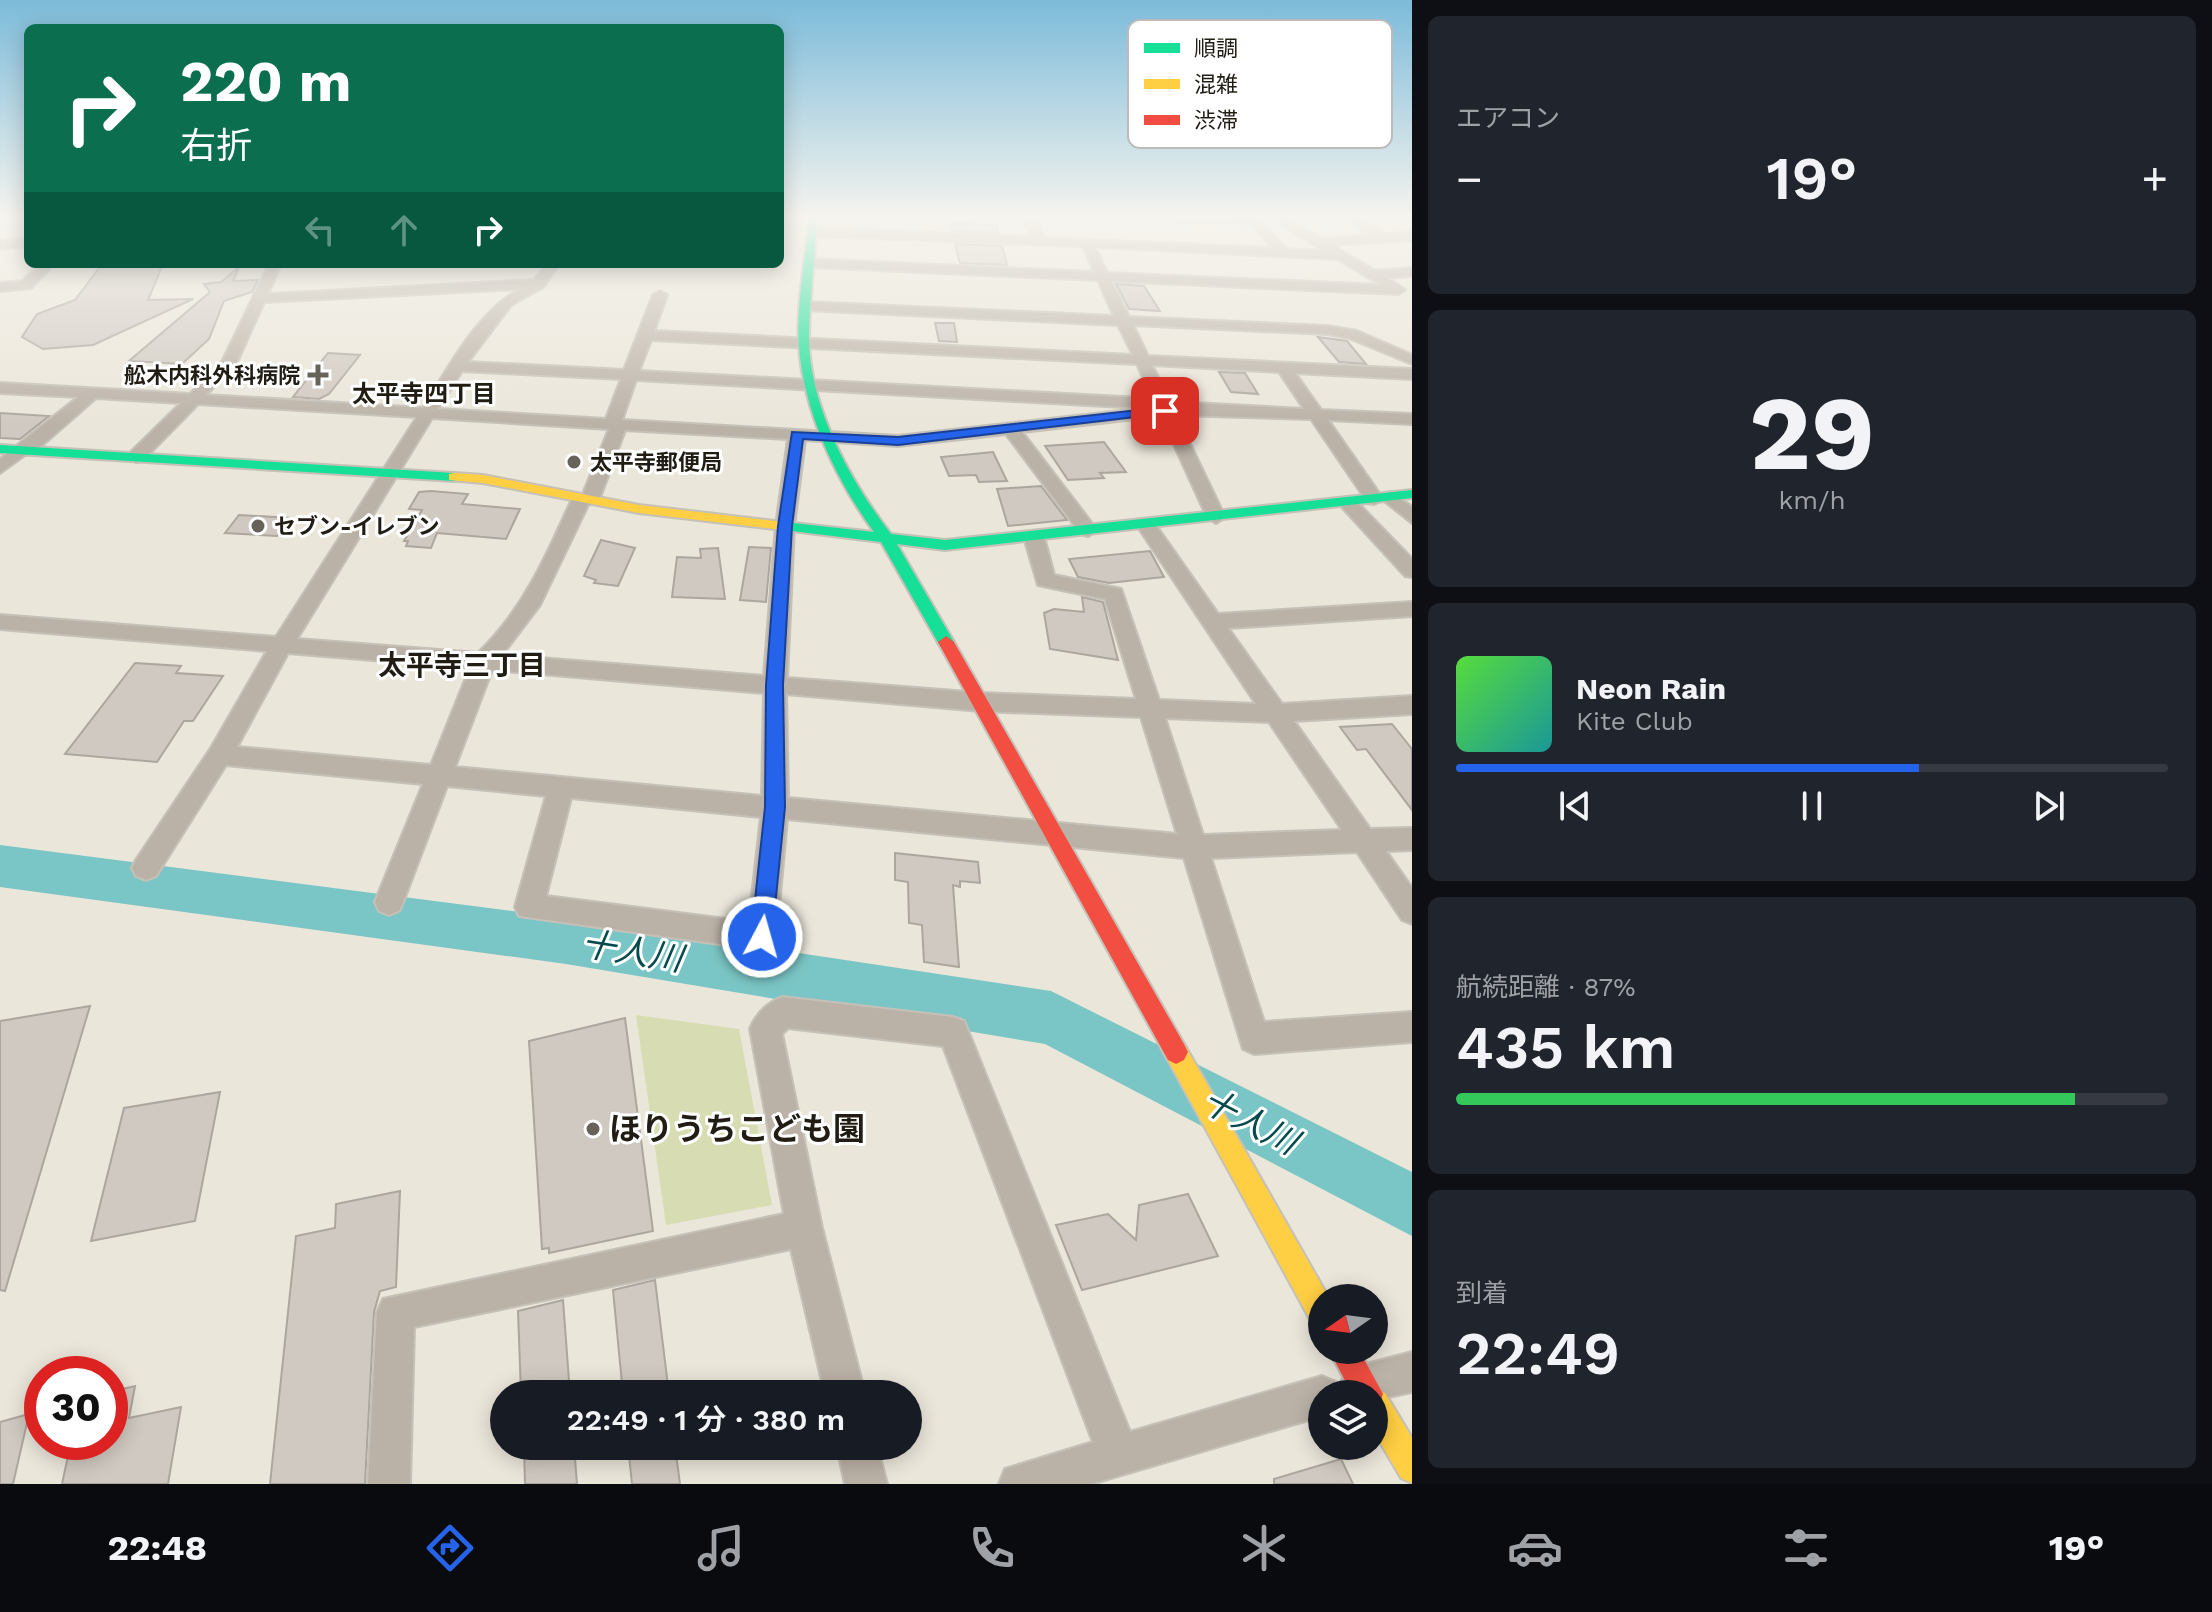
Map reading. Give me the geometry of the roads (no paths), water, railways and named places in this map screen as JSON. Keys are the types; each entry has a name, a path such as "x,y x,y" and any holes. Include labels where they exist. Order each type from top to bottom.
{"street":[{"path":"136,457 197,400 229,364 264,287"},
{"path":"259,298 473,287"},
{"path":"146,868 220,755 283,643 457,366 506,302 532,287"},
{"path":"808,287 804,343 809,385 827,435 863,507 886,538 981,702 1308,1288"},
{"path":"1107,287 1216,517"},
{"path":"1335,287 1398,290"},
{"path":"1393,287 1412,297"},
{"path":"389,902 485,659 499,647 546,577 586,500 660,295"},
{"path":"806,306 1352,334 1412,360"},
{"path":"645,335 1412,374"},
{"path":"457,366 1163,408 1412,419"},
{"path":"1284,368 1382,498 1412,517"},
{"path":"0,388 898,441 1012,430 1163,408"},
{"path":"0,468 93,393"},
{"path":"1012,430 1088,530"},
{"path":"561,787 529,907 762,937 775,807 775,685 785,526 797,435"},
{"path":"0,449 483,479 586,500 945,545 1412,494"},
{"path":"1347,502 1412,571"},
{"path":"1145,524 1412,911"},
{"path":"1034,537 1045,580 1114,594 1254,1038 1412,1027"},
{"path":"1212,622 1412,609"},
{"path":"0,622 485,659 981,702 1275,713 1412,705"},
{"path":"220,755 1192,847 1412,839"},
{"path":"842,1380 804,1228 765,1029 782,1012 953,1032 1119,1456"},
{"path":"389,1484 396,1312 804,1228"},
{"path":"1377,1380 1412,1372"},
{"path":"1020,1484 1308,1400"},
{"path":"1388,1432 1412,1467"},
{"path":"860,1460 866,1484"}],"waterway":[{"name":"十人川","path":"0,866 566,941 1051,1018 1412,1205"}],"place":[{"name":"舩木内科外科病院","path":"318,375"},
{"name":"太平寺郵便局","path":"574,462"},
{"name":"セブン-イレブン","path":"258,526"},
{"name":"ほりうちこども園","path":"593,1129"}],"district":[{"name":"太平寺四丁目","path":"424,394"},
{"name":"太平寺三丁目","path":"462,665"}]}
